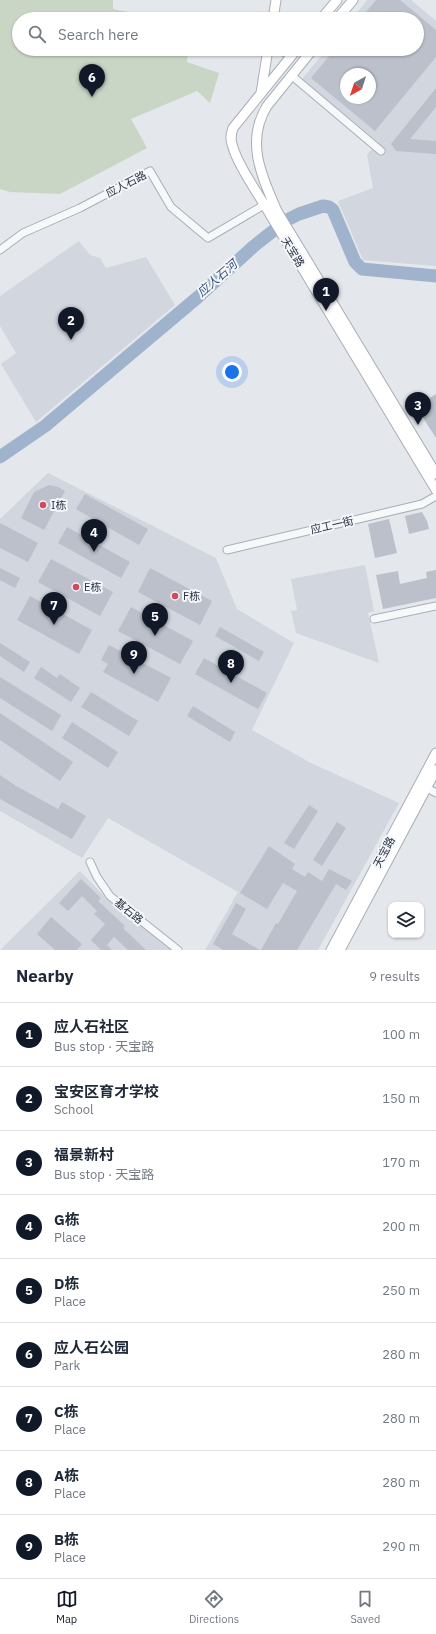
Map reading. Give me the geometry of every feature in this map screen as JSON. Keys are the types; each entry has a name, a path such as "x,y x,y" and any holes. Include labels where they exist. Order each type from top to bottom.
{"street":[{"path":"274,12 276,0"},
{"path":"327,12 337,0"},
{"path":"343,12 353,0"},
{"name":"天宝路","path":"267,56 260,95 233,128 231,135 232,144 236,154 268,202 436,490"},
{"path":"260,95 291,56"},
{"name":"天宝路","path":"268,202 258,163 256,145 260,117 307,56"},
{"path":"291,75 381,151"},
{"name":"应人石路","path":"0,250 23,233 80,208 150,171 171,207 208,238 268,202"},
{"name":"天宝路","path":"288,237 436,474"},
{"name":"应工一街","path":"227,550 422,504 436,496"},
{"path":"374,619 436,606"},
{"name":"天宝路","path":"331,950 436,753"},
{"name":"天宝路","path":"340,950 436,770"},
{"path":"427,788 436,793"},
{"name":"基石路","path":"90,862 97,878 110,896 178,950"}],"shaded area":[{"path":"367,0 411,0 436,21 436,266 363,260 338,201 373,188 367,155 378,142 302,79 321,56 424,56 424,12 358,12"},
{"path":"79,241 90,255 100,258 106,268 146,257 175,305 36,422 1,364 16,353 0,326 0,296"},
{"path":"48,473 216,558 237,609 294,643 252,730 311,763 399,803 318,950 205,950 238,892 108,818 82,858 0,811 0,519"},
{"path":"365,565 374,611 368,613 379,663 296,633 291,611 297,610 291,579"},
{"path":"80,871 106,898 178,950 0,950"}],"green space":[{"path":"0,0 113,0 113,9 128,12 12,12 12,56 187,56 187,62 219,73 210,103 197,91 131,119 147,148 60,194 10,192 0,189"}],"building":[{"path":"376,0 400,0 414,12 366,12"},
{"path":"424,20 436,30 436,57 375,131 342,104 376,104 376,68 340,68 340,102 311,78 329,56 424,56"},
{"path":"436,88 436,107 410,139 436,141 436,154 396,151 391,144"},
{"path":"436,394 436,438 416,407"},
{"name":"I栋","path":"49,485 58,487 65,491 44,530 21,518 34,492"},
{"path":"85,494 148,529 139,545 76,509"},
{"path":"422,512 429,529 409,534 405,516"},
{"path":"389,519 397,553 375,558 368,524"},
{"path":"0,523 38,543 28,562 0,548"},
{"path":"67,527 130,562 121,578 58,543"},
{"name":"E栋","path":"51,559 113,592 100,616 38,582"},
{"path":"0,568 20,578 15,588 0,580"},
{"name":"F栋","path":"150,568 212,601 200,625 138,592"},
{"path":"436,570 436,598 383,609 376,575 398,571 400,584 427,578 426,572"},
{"path":"30,596 92,630 79,654 17,620"},
{"path":"131,607 193,641 180,664 118,631"},
{"path":"220,627 264,652 259,661 215,636"},
{"path":"0,643 30,662 24,672 0,656"},
{"path":"109,645 171,678 158,702 103,672 108,664 101,660"},
{"path":"204,658 267,693 258,709 195,674"},
{"path":"41,667 57,678 60,674 80,688 71,702 34,678"},
{"path":"0,677 61,715 52,731 0,698"},
{"path":"91,692 138,721 129,736 81,707"},
{"path":"193,706 235,732 230,742 187,716"},
{"path":"0,713 73,762 60,781 0,740"},
{"path":"72,722 118,752 108,768 62,738"},
{"path":"0,775 16,786 58,809 62,802 86,816 72,839 0,799"},
{"path":"309,805 318,811 294,849 284,843"},
{"path":"337,822 346,828 322,866 313,860"},
{"path":"269,846 295,864 292,869 305,877 308,872 322,881 329,869 352,881 346,890 336,884 297,950 261,950 276,923 278,924 297,891 283,883 267,909 240,893"},
{"path":"81,879 101,898 98,901 125,926 123,928 146,950 128,950 114,937 107,945 112,950 101,950 91,940 105,924 94,914 97,911 82,896 68,911 59,903"},
{"path":"236,903 246,909 232,934 260,950 223,950 213,944"},
{"path":"51,917 82,944 77,950 55,950 37,934"}],"waterway":[{"name":"应人石河","path":"0,457 45,426 198,297 254,246 287,220 299,214 323,206 329,207 333,210 355,262 362,269 436,276"}],"place":[{"name":"应人石公园","path":"92,97"},
{"name":"应人石社区","path":"326,311"},
{"name":"宝安区育才学校","path":"71,340"},
{"name":"福景新村","path":"418,425"},
{"name":"I栋","path":"43,505"},
{"name":"G栋","path":"94,552"},
{"name":"E栋","path":"76,587"},
{"name":"F栋","path":"175,596"},
{"name":"C栋","path":"54,625"},
{"name":"D栋","path":"155,636"},
{"name":"B栋","path":"134,674"},
{"name":"A栋","path":"231,683"}]}
